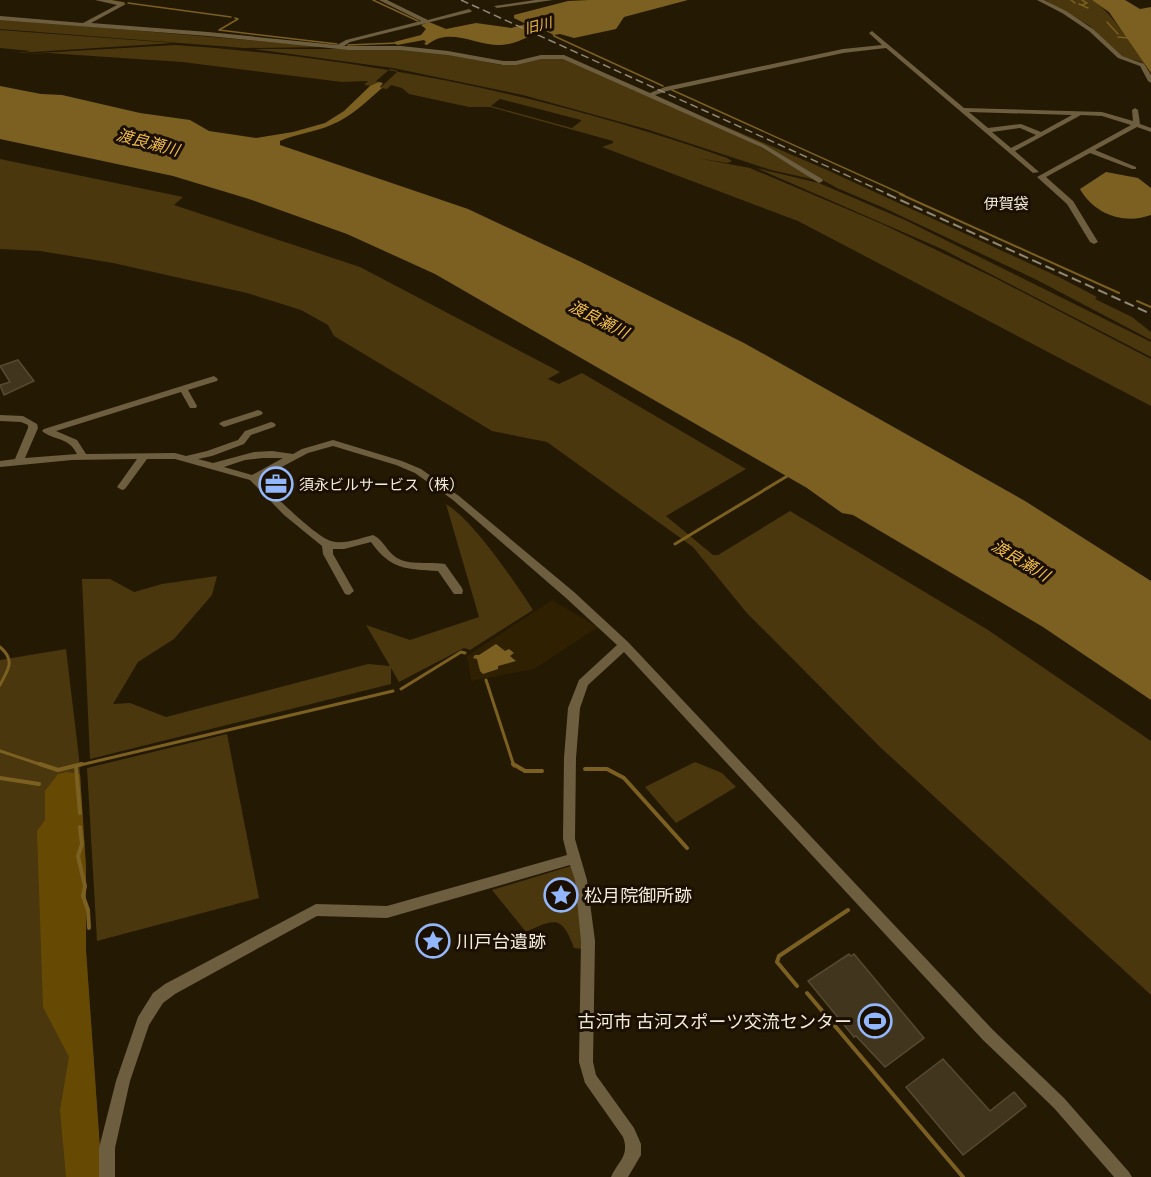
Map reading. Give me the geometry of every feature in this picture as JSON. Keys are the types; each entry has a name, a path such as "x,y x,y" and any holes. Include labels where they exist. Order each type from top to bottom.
{"street":[{"path":"85,24 123,4 98,0"},
{"path":"382,0 426,21"},
{"path":"497,6 550,0"},
{"path":"1040,0 1064,12 1091,30 1120,57 1142,65 1151,81"},
{"path":"338,47 344,42 469,11"},
{"path":"0,18 338,47 401,48 508,64 541,57 564,57 763,146 819,181"},
{"path":"872,33 1035,171"},
{"path":"650,95 663,90 826,54 887,46"},
{"path":"963,110 1081,113 1116,117 1151,130"},
{"path":"1135,110 1137,124"},
{"path":"1012,150 1081,113"},
{"path":"1094,242 1070,203 1041,177 1137,124"},
{"path":"989,130 1021,126 1042,135"},
{"path":"1091,151 1134,168"},
{"path":"47,431 214,379"},
{"path":"183,388 193,406"},
{"path":"224,423 258,413"},
{"path":"0,418 23,419 28,421 33,428 70,439 76,444 83,457"},
{"path":"0,464 83,457 188,458 209,454 241,442 248,433 271,424"},
{"path":"19,462 33,428"},
{"path":"188,458 253,478 322,444 333,443 399,463 435,482 517,549 624,645 988,1035 1059,1103 1124,1177"},
{"path":"215,466 248,455 269,452 294,457"},
{"path":"122,487 144,456"},
{"path":"253,478 254,482 308,531 327,544 344,544 373,538 384,554 405,566 441,567 458,591"},
{"path":"327,544 328,554 349,591"},
{"path":"619,1177 633,1155 633,1144 629,1133 590,1078 586,1062 588,941 581,880 569,839 570,758 577,695 590,674 624,645"},
{"path":"107,1177 106,1148 123,1081 143,1022 158,998 170,989 316,910 387,912 573,859"}],"shaded area":[{"path":"1045,0 1092,0 1098,4 1126,35 1143,60 1151,77 1141,62 1120,56 1090,26"},
{"path":"0,19 329,47 244,48 0,29"},
{"path":"0,30 174,43 17,53 31,51 0,48"},
{"path":"175,45 317,59 389,70 376,81 379,82 372,86 364,85 368,81 342,82 182,62 48,53 21,54"},
{"path":"254,49 399,49 442,53 501,65 543,58 565,59 757,145 816,180 771,170 646,129 523,95 393,68"},
{"path":"397,72 455,82 591,115 727,158 732,161 728,163 697,158 750,168 882,224 997,279 1151,359 1151,406 798,221 602,147 613,141 490,107 469,107 409,94 402,88 391,85 387,89 380,88","holes":["500,99 581,120 572,128 491,106"]},
{"path":"720,124 827,170 1059,277 1097,297 1095,299 1132,317 1151,332 1151,340 1037,280 837,188"},
{"path":"0,159 183,197 174,205 360,267 560,372 548,379 559,384 582,373 746,469 666,516 713,555 718,555 790,511 988,630 1151,741 1151,995 880,747 746,612 693,547 547,442 492,431 334,336 328,325 301,310 247,293 113,263 40,251 0,249"},
{"path":"756,168 819,183 905,220 1151,342 1151,357 944,250"},
{"path":"446,504 481,537 533,610 470,650 464,648 399,682 391,668 391,684 90,759 82,579 110,579 134,592 162,584 217,576 212,595 174,639 138,662 113,704 130,703 166,717 368,664 390,666 366,625 410,640 479,617"},
{"path":"552,600 598,627 534,669 471,681 467,656"},
{"path":"66,649 79,758 86,868 86,951 102,1177 0,1177 0,660"},
{"path":"227,734 259,898 97,941 87,768"},
{"path":"695,762 722,773 736,787 676,823 645,787"},
{"path":"67,772 80,774 86,868 86,951 102,1177 66,1177 60,1110 69,1057 43,1007 37,831 45,820 45,791 58,774"},
{"path":"571,866 575,873 583,949 574,948 566,930 557,923 544,924 526,932 492,890"}],"water":[{"name":"旧川","path":"688,0 624,17 616,29 574,38 560,34 554,35 541,29 527,33 530,36 517,42 498,45 456,37 436,39 427,45 424,44 426,42 424,40 397,45 394,42 421,35 426,29 421,25 429,22 446,29 476,23 511,28 526,24 514,18 514,15 568,1"},
{"path":"1092,0 1125,0 1140,9 1151,7 1151,73 1109,12"},
{"name":"渡良瀬川","path":"379,82 383,83 380,87 382,88 345,118 325,127 280,141 280,145 468,209 744,343 1025,501 1151,581 1151,700 1043,627 853,515 842,513 807,488 435,274 347,234 249,199 173,176 0,139 0,86 41,94 62,95 140,113 190,120 209,131 256,138 293,132 325,123 344,111 370,86"},
{"path":"1106,172 1138,178 1151,188 1151,215 1141,218 1120,218 1101,211 1093,205 1080,189"},
{"path":"496,644 505,651 509,649 514,653 510,656 516,661 498,666 498,669 483,674 477,659 473,658"}],"building":[{"path":"18,360 34,381 4,395 0,385 10,382 0,366"},
{"name":"古河市 古河スポーツ交流センター","path":"849,954 851,956 854,954 924,1038 885,1067 856,1036 854,1037 808,981"},
{"path":"943,1059 990,1111 1014,1092 1026,1106 963,1155 906,1087"}],"waterway":[{"path":"107,0 124,3"},
{"path":"373,0 418,21"},
{"path":"1071,0 1075,3"},
{"path":"1082,0 1087,3 1082,5"},
{"path":"128,3 231,17"},
{"path":"1079,4 1088,8"},
{"path":"235,18 238,19 219,30 337,44"},
{"path":"1107,22 1118,34"},
{"name":"旧川","path":"553,33 554,36 663,86"},
{"path":"1118,37 1128,38"},
{"path":"348,45 397,43"},
{"path":"672,90 904,195"},
{"path":"900,194 1119,293"},
{"path":"1137,301 1151,307"},
{"path":"675,544 789,475"},
{"path":"0,647 9,661 8,670 0,685"},
{"path":"401,689 461,652 465,653"},
{"path":"486,680 513,764"},
{"path":"76,766 393,691"},
{"path":"0,751 45,766"},
{"path":"40,764 58,770 82,764"},
{"path":"513,764 525,771 542,771"},
{"path":"76,767 80,813"},
{"path":"585,769 607,769 624,778 687,848"},
{"path":"0,778 39,784"},
{"path":"80,827 82,844 78,856 85,886 83,896 88,910 89,928"},
{"path":"797,986 777,962 779,956 848,910"},
{"path":"807,993 963,1177"}],"railway":[{"path":"461,0 890,195"},
{"path":"887,194 1151,314"}],"place":[{"name":"須永ビルサービス（株）","path":"276,484"},
{"name":"松月院御所跡","path":"561,895"},
{"name":"川戸台遺跡","path":"433,941"},
{"name":"古河市 古河スポーツ交流センター","path":"875,1021"}],"district":[{"name":"伊賀袋","path":"1006,203"}]}
